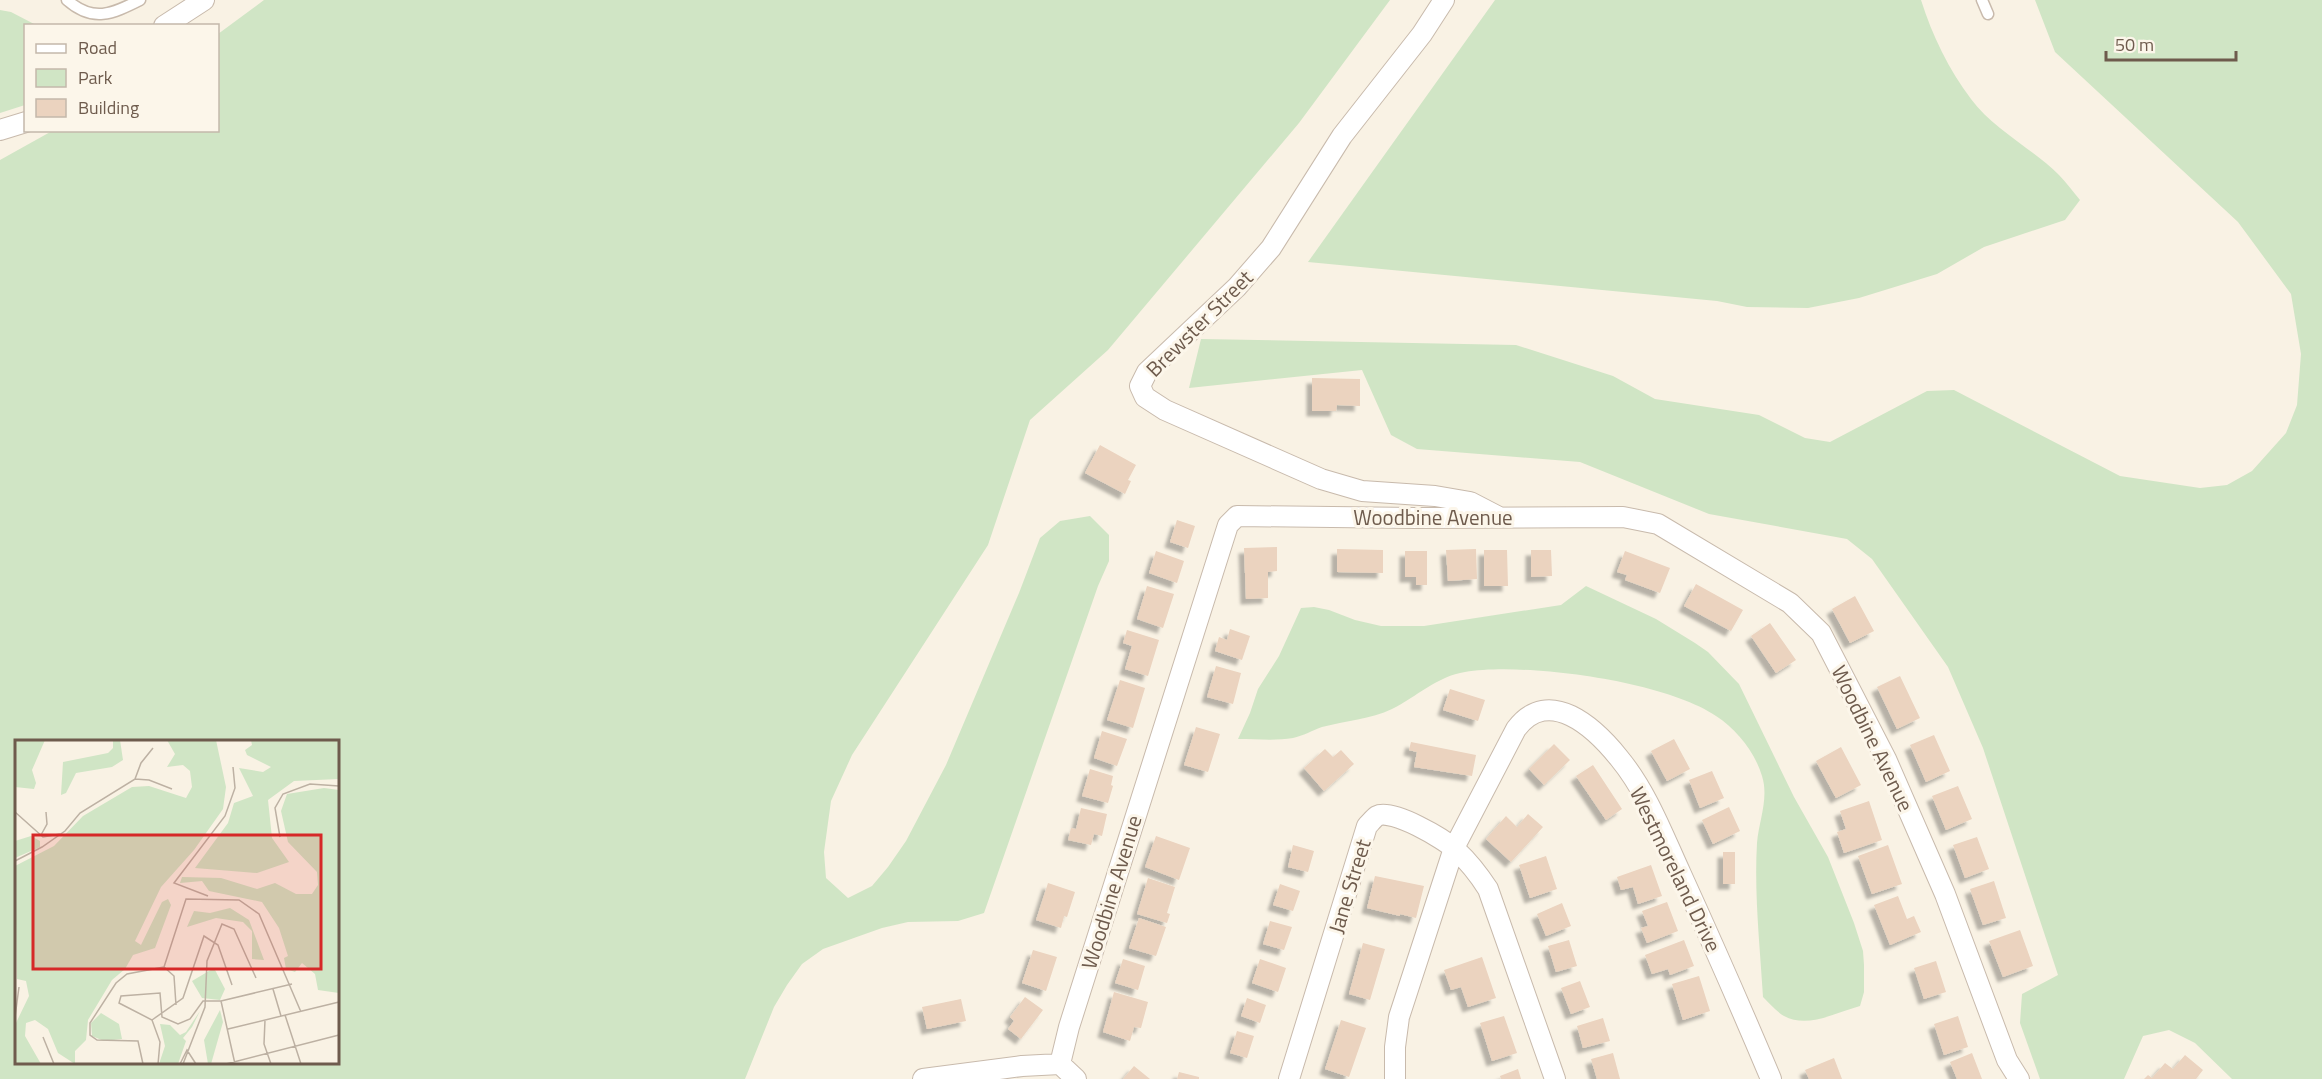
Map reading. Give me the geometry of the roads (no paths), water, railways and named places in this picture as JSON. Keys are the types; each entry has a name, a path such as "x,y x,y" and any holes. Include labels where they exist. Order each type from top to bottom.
{"street":[{"path":"167,24 204,0"},
{"name":"Brewster Street","path":"1444,0 1422,34 1342,136 1271,248 1237,287 1147,372 1140,386 1145,397 1165,410 1321,479 1362,491 1435,496 1470,502 1499,517"},
{"path":"0,130 24,123"},
{"name":"Woodbine Avenue","path":"1060,1064 1069,1027 1227,525 1237,516 1623,517 1658,524 1790,603 1821,633 1886,759 1945,894 2007,1060 2019,1079"},
{"name":"Westmoreland Drive","path":"1395,1079 1395,1047 1399,1017 1454,848 1507,744 1523,719 1544,711 1567,712 1591,727 1620,758 1648,803 1727,972 1770,1079"},
{"name":"Jane Street","path":"1289,1079 1367,826 1377,816 1389,814 1419,827 1454,848 1474,868 1488,889 1555,1079"},
{"path":"923,1079 1022,1066 1060,1064 1076,1079"}],"lane":[{"path":"67,0 80,11 94,15 119,11 140,0"},
{"path":"1982,0 1988,14"}]}
